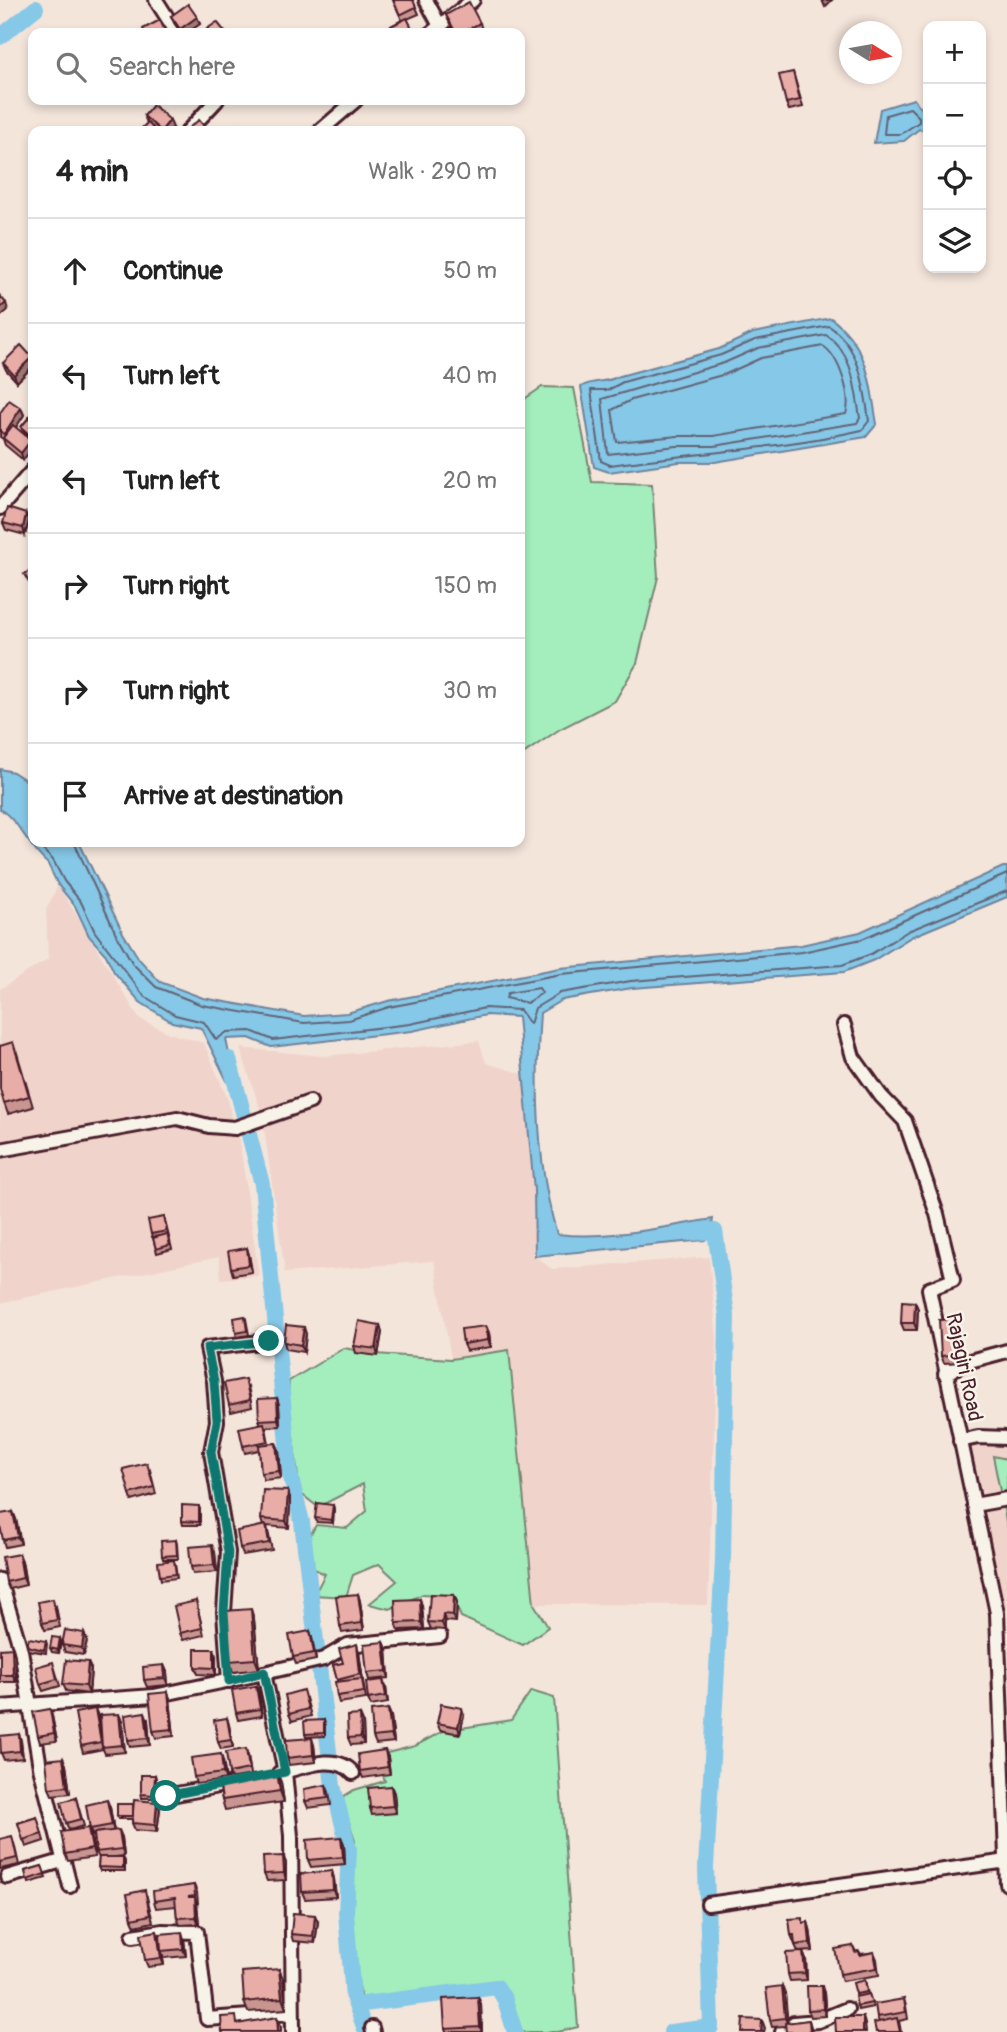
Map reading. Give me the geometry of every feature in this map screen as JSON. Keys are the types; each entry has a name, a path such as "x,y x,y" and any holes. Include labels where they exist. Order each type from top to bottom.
{"street":[{"path":"156,0 174,28"},
{"path":"426,0 436,28"},
{"path":"437,28 473,0"},
{"path":"193,126 211,105"},
{"path":"326,126 350,105"},
{"path":"0,508 28,476"},
{"name":"Rajagiri Road","path":"844,1025 853,1058 881,1096 905,1121 937,1214 953,1280 929,1289 974,1505 1002,1617 1007,1884"},
{"path":"0,1150 177,1118 209,1126 235,1128 310,1102"},
{"path":"229,1681 224,1612 228,1552 211,1452 217,1421 214,1381 207,1348 269,1341"},
{"path":"945,1374 966,1362 1007,1351"},
{"path":"960,1441 978,1437 1007,1438"},
{"path":"974,1505 1007,1499"},
{"path":"0,1580 21,1650 40,1767 70,1886"},
{"path":"0,1707 154,1696 319,1661 348,1646 440,1636"},
{"path":"264,1672 285,1772 291,1836 293,2032"},
{"path":"166,1796 321,1763 339,1764 353,1773"},
{"path":"7,1877 62,1861"},
{"path":"708,1904 1006,1861"},
{"path":"133,1936 162,1931 197,1932 207,2019 292,2013"},
{"path":"782,2032 794,2023 818,2021 847,2009"}],"shaded area":[{"path":"58,885 139,1018 169,1033 204,1043 229,1102 232,1124 239,1136 259,1276 221,1279 219,1257 0,1303 0,989 48,959 46,910"},
{"path":"479,1041 486,1063 523,1074 534,1190 535,1256 552,1269 709,1257 717,1339 708,1605 534,1604 509,1350 451,1359 434,1261 285,1273 262,1115 240,1048 323,1056"},
{"path":"1007,1432 1007,1649 964,1440"}],"green space":[{"path":"542,387 574,388 592,482 652,484 658,577 637,663 615,701 560,729 525,753 525,399"},
{"path":"344,1348 375,1354 451,1359 509,1350 534,1604 548,1627 523,1645 461,1617 452,1596 423,1594 390,1609 369,1604 397,1581 379,1564 353,1575 346,1597 314,1595 325,1574 310,1567 305,1545 316,1525 347,1528 367,1511 363,1484 318,1507 300,1493 288,1398 289,1381"},
{"path":"993,1456 1007,1459 1007,1526"},
{"path":"531,1691 554,1698 578,2027 558,2032 522,2032 505,1992 364,2009 352,1954 351,1884 355,1840 341,1798 354,1790 385,1781 375,1756 415,1746 443,1731 511,1720"}],"water":[{"path":"914,99 923,111 923,130 919,129 904,141 874,143 880,109"},
{"path":"831,318 853,341 869,378 877,424 866,437 715,462 679,462 609,472 594,467 581,387 719,349 753,333"},
{"path":"0,769 13,772 28,782 28,840 14,821 0,809"},
{"path":"33,847 81,847 123,933 139,959 160,982 203,998 304,1016 347,1013 388,1001 560,968 801,945 860,932 1003,867 1007,867 1007,897 911,937 874,960 844,972 632,988 562,1000 540,1013 538,1096 541,1152 557,1234 616,1234 713,1219 711,1231 705,1240 535,1256 534,1190 518,1017 486,1015 412,1031 271,1047 249,1038 226,1039 239,1105 201,1028 172,1022 140,1002 114,972 106,955 89,936 75,906 58,885 48,864"}],"building":[{"path":"393,0 413,0 416,7 400,15"},
{"path":"469,2 480,23 470,28 453,28 446,15"},
{"path":"188,4 197,17 179,28 171,16"},
{"path":"407,18 412,28 392,28 391,26"},
{"path":"160,20 164,28 145,28"},
{"path":"217,22 222,28 208,28"},
{"path":"793,72 800,100 786,103 779,75"},
{"path":"153,105 170,120 165,126 155,126 144,116"},
{"path":"199,120 204,126 191,126"},
{"path":"0,296 6,303 0,308"},
{"path":"21,345 28,353 28,361 14,375 3,363"},
{"path":"9,400 21,408 4,434 0,431 0,413"},
{"path":"28,419 28,433 21,427"},
{"path":"13,425 28,438 28,444 21,453 3,438"},
{"path":"7,508 26,514 23,528 3,523"},
{"path":"13,1042 29,1096 4,1103 0,1089 0,1046"},
{"path":"164,1217 167,1231 151,1234 148,1220"},
{"path":"167,1234 170,1245 156,1249 153,1238"},
{"path":"247,1248 249,1265 231,1268 228,1251"},
{"path":"902,1301 915,1302 914,1323 901,1323"},
{"path":"245,1316 247,1331 236,1333 234,1318"},
{"path":"956,1319 959,1354 941,1356 939,1320"},
{"path":"359,1321 380,1325 376,1349 354,1346"},
{"path":"286,1325 304,1327 301,1345 284,1342"},
{"path":"486,1326 488,1340 463,1344 461,1329"},
{"path":"245,1379 250,1400 229,1405 224,1383"},
{"path":"277,1398 278,1419 259,1420 258,1399"},
{"path":"264,1423 268,1441 243,1446 239,1428"},
{"path":"276,1443 279,1471 261,1473 259,1445"},
{"path":"147,1463 154,1487 130,1494 123,1469"},
{"path":"263,1490 288,1491 286,1521 261,1519"},
{"path":"317,1503 333,1505 331,1520 315,1518"},
{"path":"182,1505 199,1506 199,1522 182,1521"},
{"path":"13,1512 18,1537 3,1540 0,1514"},
{"path":"266,1525 269,1543 240,1548 237,1531"},
{"path":"176,1540 177,1555 162,1556 161,1541"},
{"path":"212,1545 214,1565 191,1567 189,1547"},
{"path":"19,1554 23,1578 6,1582 2,1557"},
{"path":"174,1560 176,1574 160,1576 158,1562"},
{"path":"358,1594 362,1623 340,1626 336,1596"},
{"path":"430,1594 454,1595 453,1615 443,1614 442,1623 428,1622"},
{"path":"53,1599 57,1620 42,1623 38,1602"},
{"path":"420,1599 421,1622 396,1623 395,1600"},
{"path":"196,1601 202,1628 180,1633 174,1606"},
{"path":"251,1609 255,1659 229,1661 225,1611"},
{"path":"65,1630 84,1633 82,1648 62,1645"},
{"path":"310,1631 314,1653 293,1657 289,1635"},
{"path":"52,1637 60,1638 58,1650 50,1648"},
{"path":"29,1638 46,1641 44,1650 27,1646"},
{"path":"384,1642 387,1671 367,1673 364,1644"},
{"path":"357,1644 360,1674 337,1680 333,1665 343,1663 339,1649"},
{"path":"12,1648 13,1675 0,1675 0,1649"},
{"path":"195,1649 214,1649 214,1668 195,1667"},
{"path":"66,1660 88,1662 86,1686 63,1684"},
{"path":"53,1662 57,1679 40,1684 36,1667"},
{"path":"164,1665 165,1678 144,1680 143,1667"},
{"path":"362,1679 364,1692 337,1696 335,1682"},
{"path":"383,1680 386,1696 368,1699 366,1682"},
{"path":"256,1686 260,1709 236,1713 232,1690"},
{"path":"303,1690 308,1709 289,1714 285,1695"},
{"path":"168,1692 172,1729 153,1731 149,1694"},
{"path":"441,1704 462,1708 458,1727 437,1723"},
{"path":"50,1709 54,1733 38,1736 33,1712"},
{"path":"95,1709 101,1742 81,1746 75,1713"},
{"path":"388,1709 391,1735 373,1737 371,1711"},
{"path":"145,1712 148,1738 128,1740 125,1715"},
{"path":"119,1714 122,1745 102,1747 100,1715"},
{"path":"360,1715 361,1737 348,1738 347,1716"},
{"path":"227,1718 231,1740 218,1742 214,1720"},
{"path":"324,1720 324,1733 305,1734 304,1721"},
{"path":"19,1734 20,1751 1,1753 0,1736"},
{"path":"312,1738 313,1755 287,1758 286,1740"},
{"path":"246,1749 249,1769 229,1773 226,1752"},
{"path":"385,1750 388,1767 360,1771 358,1754"},
{"path":"221,1754 223,1773 194,1777 191,1758"},
{"path":"63,1758 67,1786 49,1788 46,1760"},
{"path":"277,1772 280,1791 222,1800 219,1780"},
{"path":"141,1775 155,1775 154,1795 141,1794"},
{"path":"326,1785 328,1798 305,1801 304,1789"},
{"path":"391,1786 393,1806 370,1808 368,1788"},
{"path":"76,1798 81,1819 66,1823 61,1802"},
{"path":"107,1800 112,1825 90,1829 86,1805"},
{"path":"134,1800 157,1802 155,1825 132,1823"},
{"path":"117,1804 133,1804 133,1816 117,1816"},
{"path":"37,1817 42,1834 23,1840 18,1823"},
{"path":"88,1828 92,1849 65,1854 61,1832"},
{"path":"119,1830 122,1849 96,1852 94,1833"},
{"path":"12,1836 17,1858 0,1862 0,1839"},
{"path":"341,1837 343,1857 308,1860 307,1840"},
{"path":"283,1856 284,1873 264,1874 263,1857"},
{"path":"99,1857 123,1857 123,1868 98,1867"},
{"path":"42,1866 45,1874 27,1880 25,1871"},
{"path":"332,1871 333,1890 302,1892 301,1874"},
{"path":"194,1885 195,1896 188,1897 195,1897 196,1917 177,1918 175,1898 154,1901 153,1891"},
{"path":"145,1890 150,1915 132,1919 127,1894"},
{"path":"293,1913 315,1915 313,1936 291,1934"},
{"path":"803,1918 803,1923 808,1922 810,1943 795,1945 789,1919"},
{"path":"157,1931 161,1958 145,1960 141,1934"},
{"path":"182,1932 183,1949 161,1951 160,1934"},
{"path":"853,1946 855,1952 859,1951 860,1955 874,1952 877,1968 840,1974 835,1949"},
{"path":"803,1952 805,1973 788,1974 786,1953"},
{"path":"279,1969 282,1998 244,2002 242,1972"},
{"path":"865,1980 867,1992 856,1994 853,1983"},
{"path":"782,1986 785,2018 770,2020 766,1988"},
{"path":"807,1986 822,1986 823,2009 808,2010"},
{"path":"869,1994 872,2003 857,2006 855,1997"},
{"path":"478,1997 480,2027 445,2029 443,1999"},
{"path":"904,1999 906,2012 877,2017 875,2004"},
{"path":"236,2016 237,2024 277,2017 278,2032 222,2032 221,2017"},
{"path":"835,2017 863,2017 863,2032 836,2032"},
{"path":"897,2018 900,2032 876,2032 874,2023"},
{"path":"743,2019 762,2020 761,2032 742,2032"},
{"path":"809,2020 810,2032 786,2032 785,2023"}],"waterway":[{"path":"0,37 36,8"},
{"path":"229,1059 262,1184 290,1474 302,1522 333,1786 349,1849 346,1913 353,1997 366,2032"},
{"path":"671,2032 711,2027 706,1868 723,1559 727,1315 715,1231 691,1233"},
{"path":"356,2005 497,1987 505,2000 515,2032"}],"route":[{"path":"166,1796 285,1772 264,1672 229,1681 224,1612 228,1552 211,1452 217,1421 214,1381 207,1348 269,1341"}]}
